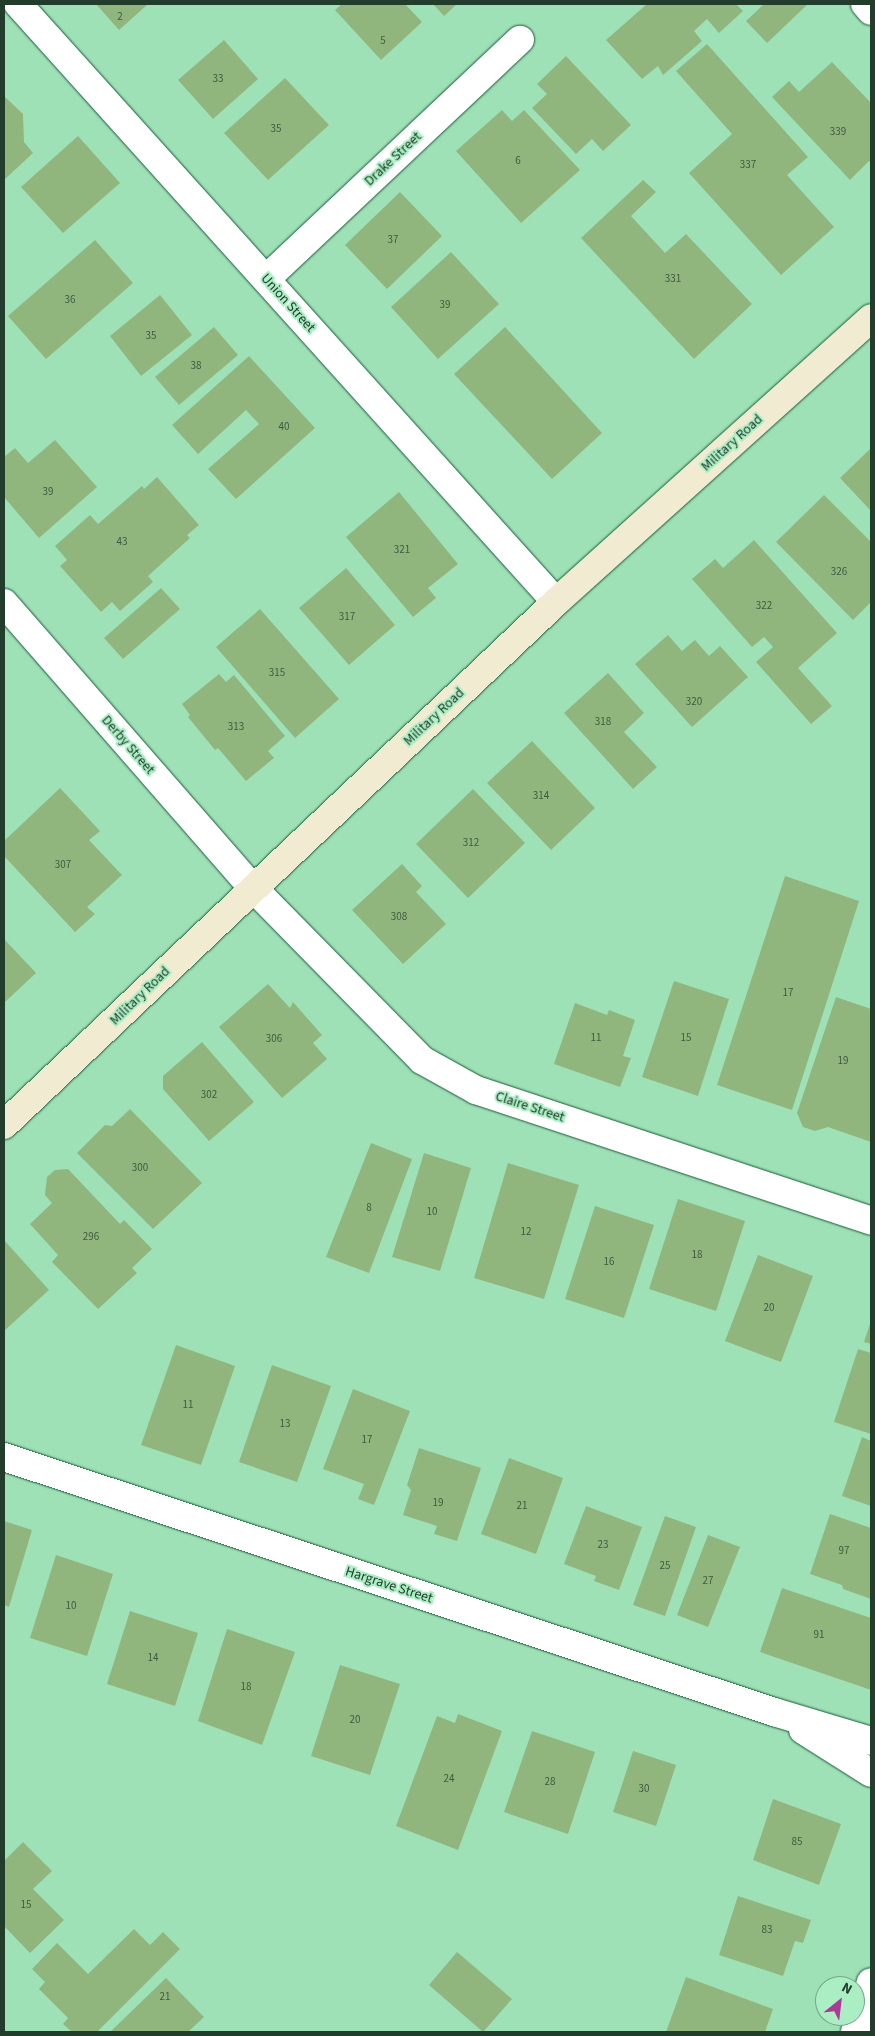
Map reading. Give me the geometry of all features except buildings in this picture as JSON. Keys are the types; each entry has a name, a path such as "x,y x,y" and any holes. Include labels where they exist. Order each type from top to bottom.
{"main road":[{"name":"Military Road","path":"4,1125 556,602 871,318"}],"street":[{"name":"Union Street","path":"18,4 556,602"},
{"path":"865,4 871,11"},
{"name":"Drake Street","path":"266,279 520,40"},
{"name":"Derby Street","path":"4,603 253,888"},
{"name":"Claire Street","path":"253,888 422,1060 476,1090 871,1221"},
{"name":"Hargrave Street","path":"4,1458 774,1712 871,1741"},
{"name":"Hargrave Street","path":"774,1712 871,1773"},
{"path":"855,2032 871,1982"}]}
